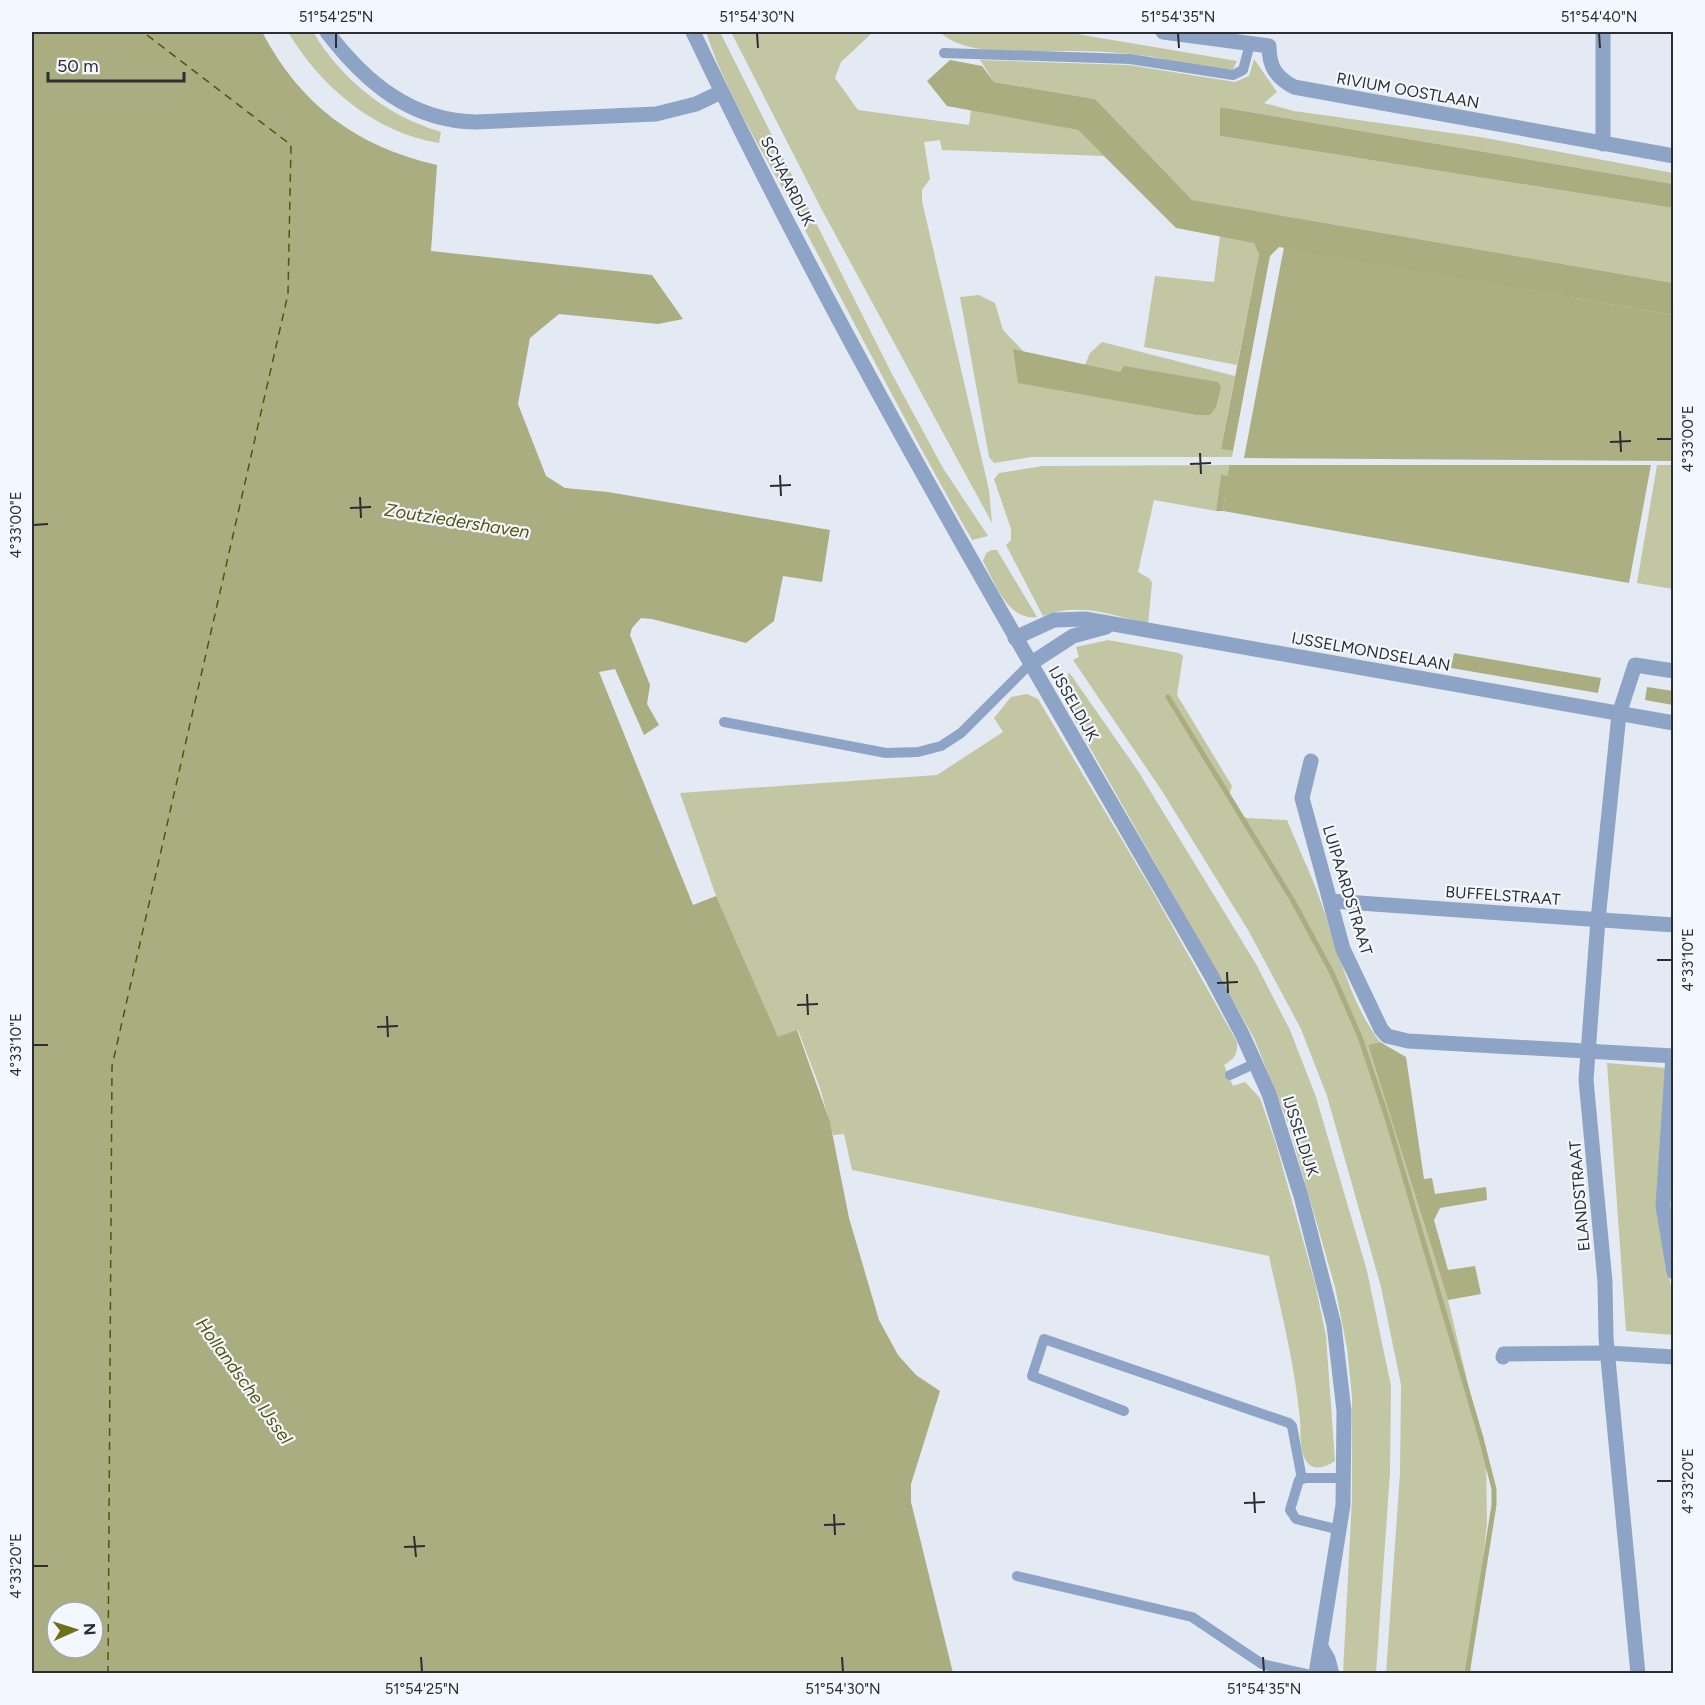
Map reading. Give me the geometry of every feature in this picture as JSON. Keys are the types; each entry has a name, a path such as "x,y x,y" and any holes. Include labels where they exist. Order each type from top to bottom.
{"street":[{"path":"327,32 359,71 390,96 422,113 447,120 527,120 656,114 696,104 721,92"},
{"name":"SCHAARDIJK","path":"693,32 721,92 827,294 1030,664"},
{"name":"RIVIUM OOSTLAAN","path":"1163,32 1250,44 1269,39 1269,63 1280,79 1293,87 1674,156"},
{"path":"1603,32 1603,144"},
{"name":"IJSSELMONDSELAAN","path":"1015,638 1062,618 1085,619 1674,723"},
{"name":"IJSSELMONDSELAAN","path":"1030,664 1073,636 1115,626"},
{"name":"IJSSELDIJK","path":"1030,664 1212,977 1256,1063 1301,1196 1334,1325 1344,1403 1344,1478 1340,1530 1316,1674"},
{"path":"1619,714 1635,665 1674,671"},
{"name":"ELANDSTRAAT","path":"1619,714 1598,920 1586,1080 1605,1282 1608,1353 1638,1674"},
{"name":"LUIPAARDSTRAAT","path":"1311,761 1302,798 1343,948 1376,1019 1387,1036 1408,1041 1589,1053"},
{"name":"BUFFELSTRAAT","path":"1331,901 1674,925"},
{"path":"1589,1053 1673,1056 1668,1206 1674,1272"},
{"path":"1503,1357 1504,1354 1608,1353 1674,1357"},
{"path":"1321,1647 1332,1674"}],"lane":[{"path":"944,53 1130,59 1233,75 1243,70 1250,44"},
{"path":"724,722 886,753 918,752 941,746 961,733 1030,664"},
{"path":"1230,1076 1256,1063"},
{"path":"1124,1411 1032,1376 1044,1339 1289,1423 1292,1426 1302,1479"},
{"path":"1340,1530 1303,1521 1292,1515 1290,1510 1295,1486 1302,1479 1344,1478"},
{"path":"1017,1575 1192,1617 1262,1664 1305,1674"}],"shaded area":[{"path":"288,32 313,32 352,81 384,106 421,125 441,132 439,143 415,138 393,129 352,104 316,71"},
{"path":"706,32 720,32 892,374 943,468 988,536 972,540 949,500 747,125 724,79"},
{"path":"731,32 873,32 841,62 835,78 858,110 969,125 971,110 1078,130 1104,156 942,150 940,140 924,142 930,179 922,190 922,201 989,490 992,523 822,210"},
{"path":"940,32 1065,32 1237,61 1233,69 1225,70 1147,56 1116,53 999,51 966,46 951,40"},
{"path":"1254,59 1277,92 1264,103 1294,111 1480,137 1673,173 1673,184 1220,107 1220,136 1673,208 1673,283 1191,200 1095,99 994,82 980,60 1129,65 1235,82 1249,76"},
{"path":"1220,236 1254,242 1259,254 1237,365 1144,347 1155,276 1214,282"},
{"path":"1284,247 1673,315 1673,461 1244,458"},
{"path":"979,295 995,303 1003,330 1024,352 1014,350 1085,365 1090,353 1102,342 1235,376 1221,449 1233,451 1232,457 1032,457 994,463 989,457 960,297"},
{"path":"1229,465 1228,476 1221,476 1216,511 1154,500 1138,572 1150,579 1152,583 1148,624 1083,610 1056,612 1043,616 1006,545 1011,540 1011,529 994,479 999,473 1043,466"},
{"path":"1229,465 1651,465 1629,583 1223,511"},
{"path":"1657,465 1673,465 1673,589 1637,583"},
{"path":"997,550 1037,617 1027,617 1018,613 1004,599 983,561 986,553"},
{"path":"1108,640 1179,653 1183,656 1177,695 1232,786 1229,796 1238,814 1247,818 1287,820 1317,892 1352,992 1380,1042 1368,1045 1448,1300 1486,1460 1487,1523 1470,1673 1386,1673 1400,1473 1401,1385 1381,1287 1327,1096 1301,1029 1248,930 1162,791 1073,660 1079,657 1076,647"},
{"path":"1069,672 1138,771 1256,964 1290,1030 1316,1097 1367,1271 1391,1386 1390,1472 1376,1673 1343,1673 1352,1499 1352,1397 1347,1348 1335,1287 1288,1123 1254,1038 1063,700"},
{"path":"1027,694 1038,699 1153,892 1237,1042 1235,1056 1224,1065 1233,1086 1245,1082 1260,1098 1276,1144 1315,1283 1326,1336 1335,1461 1328,1465 1316,1467 1309,1464 1302,1452 1295,1379 1269,1256 852,1170 844,1134 833,1135 820,1088 798,1030 778,1038 716,896 680,793 937,775 1003,732 994,718 1011,697"},
{"path":"1380,1042 1406,1057 1424,1179 1432,1178 1435,1194 1486,1187 1487,1200 1440,1208 1434,1220 1448,1270 1475,1266 1481,1294 1448,1300 1368,1045"},
{"path":"1607,1063 1666,1068 1658,1205 1673,1300 1673,1335 1626,1331"}],"water":[{"path":"32,32 262,32 294,81 333,119 381,146 437,165 431,251 652,275 683,319 658,324 559,314 530,338 518,404 546,476 565,488 608,492 830,530 822,582 783,576 774,621 746,643 641,618 632,628 630,635 650,685 647,704 659,725 644,735 615,669 599,672 693,905 716,896 778,1037 797,1030 830,1122 849,1218 879,1320 898,1355 916,1375 940,1391 911,1484 911,1502 953,1673 32,1673"},
{"path":"950,60 982,66 994,82 1095,99 1192,200 1673,283 1673,315 1279,247 1270,256 1233,451 1221,449 1259,254 1254,243 1176,228 1078,130 947,106 927,81"},
{"path":"1220,107 1673,184 1673,208 1220,136"},
{"path":"1013,349 1120,372 1124,366 1218,382 1221,387 1216,407 1210,415 1197,415 1018,383"},
{"path":"1221,475 1228,476 1223,511 1216,511"},
{"path":"1454,653 1601,678 1598,693 1451,668"},
{"path":"1647,687 1673,691 1673,705 1645,700"}],"waterway":[{"path":"1168,697 1293,901 1332,973 1360,1037 1388,1121 1494,1489 1494,1505 1467,1674"}],"ferry route":[{"path":"108,1674 112,1066 288,294 291,145 143,32"}],"water label":[{"name":"Zoutziedershaven","path":"457,521"},
{"name":"Hollandsche IJssel","path":"244,1381"}]}
